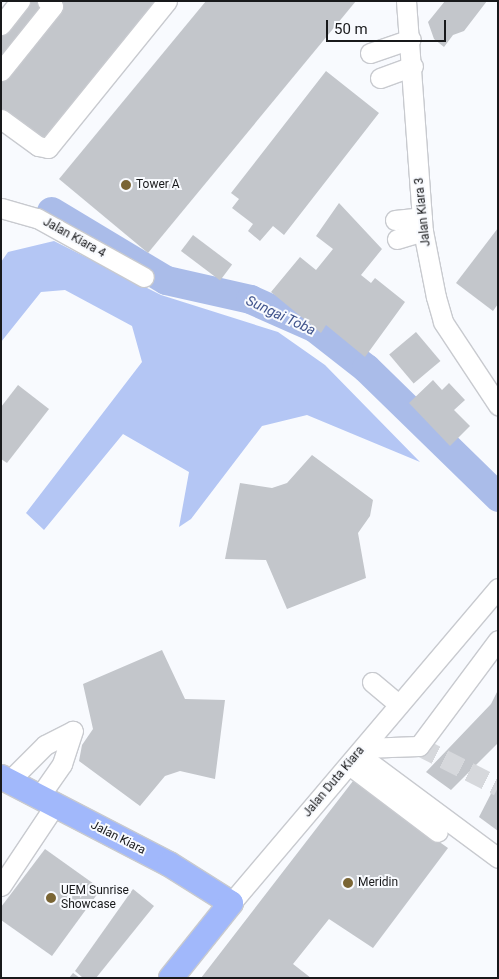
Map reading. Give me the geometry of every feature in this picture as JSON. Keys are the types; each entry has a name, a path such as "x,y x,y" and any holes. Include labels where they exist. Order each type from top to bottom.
{"main road":[{"name":"Jalan Kiara","path":"5,779 168,864 231,903"},
{"name":"Jalan Duta Kiara","path":"171,978 231,903"}],"street":[{"path":"1,25 20,1"},
{"path":"1,71 53,6 47,1"},
{"path":"1,119 38,146 48,148 167,1"},
{"name":"Jalan Kiara 3","path":"406,1 413,66 422,224 444,322 498,405"},
{"path":"370,53 411,39"},
{"path":"380,78 413,66"},
{"name":"Jalan Kiara 4","path":"1,208 37,218 144,277"},
{"path":"396,229 422,224"},
{"name":"Jalan Duta Kiara","path":"231,903 498,588"},
{"path":"356,756 419,746 498,640"},
{"path":"372,682 399,705"},
{"path":"1,886 47,801 73,731 46,746 5,779"},
{"path":"356,756 438,832"},
{"path":"356,756 498,858"}],"shaded area":[{"path":"54,241 161,295 278,332 325,365 420,462 307,415 262,426 191,519 179,527 189,472 123,434 44,530 26,513 142,362 132,326 65,290 41,292 1,342 1,262 8,252"}],"building":[{"path":"28,1 156,1 40,143 1,112 1,34"},
{"path":"206,1 356,1 148,253 59,179"},
{"path":"445,1 487,1 464,31 453,35 444,47 434,39 428,22"},
{"path":"326,71 379,113 284,235 273,226 260,241 248,231 253,224 232,208 239,199 231,193"},
{"path":"339,203 382,249 361,275 371,283 375,278 405,302 365,357 326,325 321,333 271,292 300,257 316,270 333,249 316,236"},
{"path":"498,228 498,304 493,311 456,283"},
{"path":"193,235 232,264 220,280 181,251"},
{"path":"416,332 440,361 414,384 389,354"},
{"path":"433,380 442,390 449,383 465,400 454,410 470,426 450,446 409,403"},
{"path":"18,385 49,409 7,463 1,459 1,407"},
{"path":"312,455 373,500 370,516 358,533 366,578 287,609 266,560 225,559 240,483 272,488 287,483"},
{"path":"162,650 185,699 225,700 215,779 180,771 165,776 140,806 79,761 82,745 93,729 83,684"},
{"path":"498,690 498,743 451,790 426,772 491,704"},
{"path":"498,780 498,831 479,817"},
{"name":"Meridin","path":"353,781 448,848 373,948 329,919 293,964 311,978 201,978"},
{"name":"UEM Sunrise Showcase","path":"45,849 101,889 52,956 1,920 1,907"},
{"path":"133,889 154,906 96,978 83,978 75,971"},
{"path":"73,973 80,978 69,978"}],"waterway":[{"name":"Sungai Toba","path":"51,211 166,280 250,299 315,328 366,368 498,497"}],"tunnel":[{"path":"419,746 498,786"}],"place":[{"name":"Tower A","path":"126,185"},
{"name":"Meridin","path":"348,883"},
{"name":"UEM Sunrise Showcase","path":"51,898"}]}
